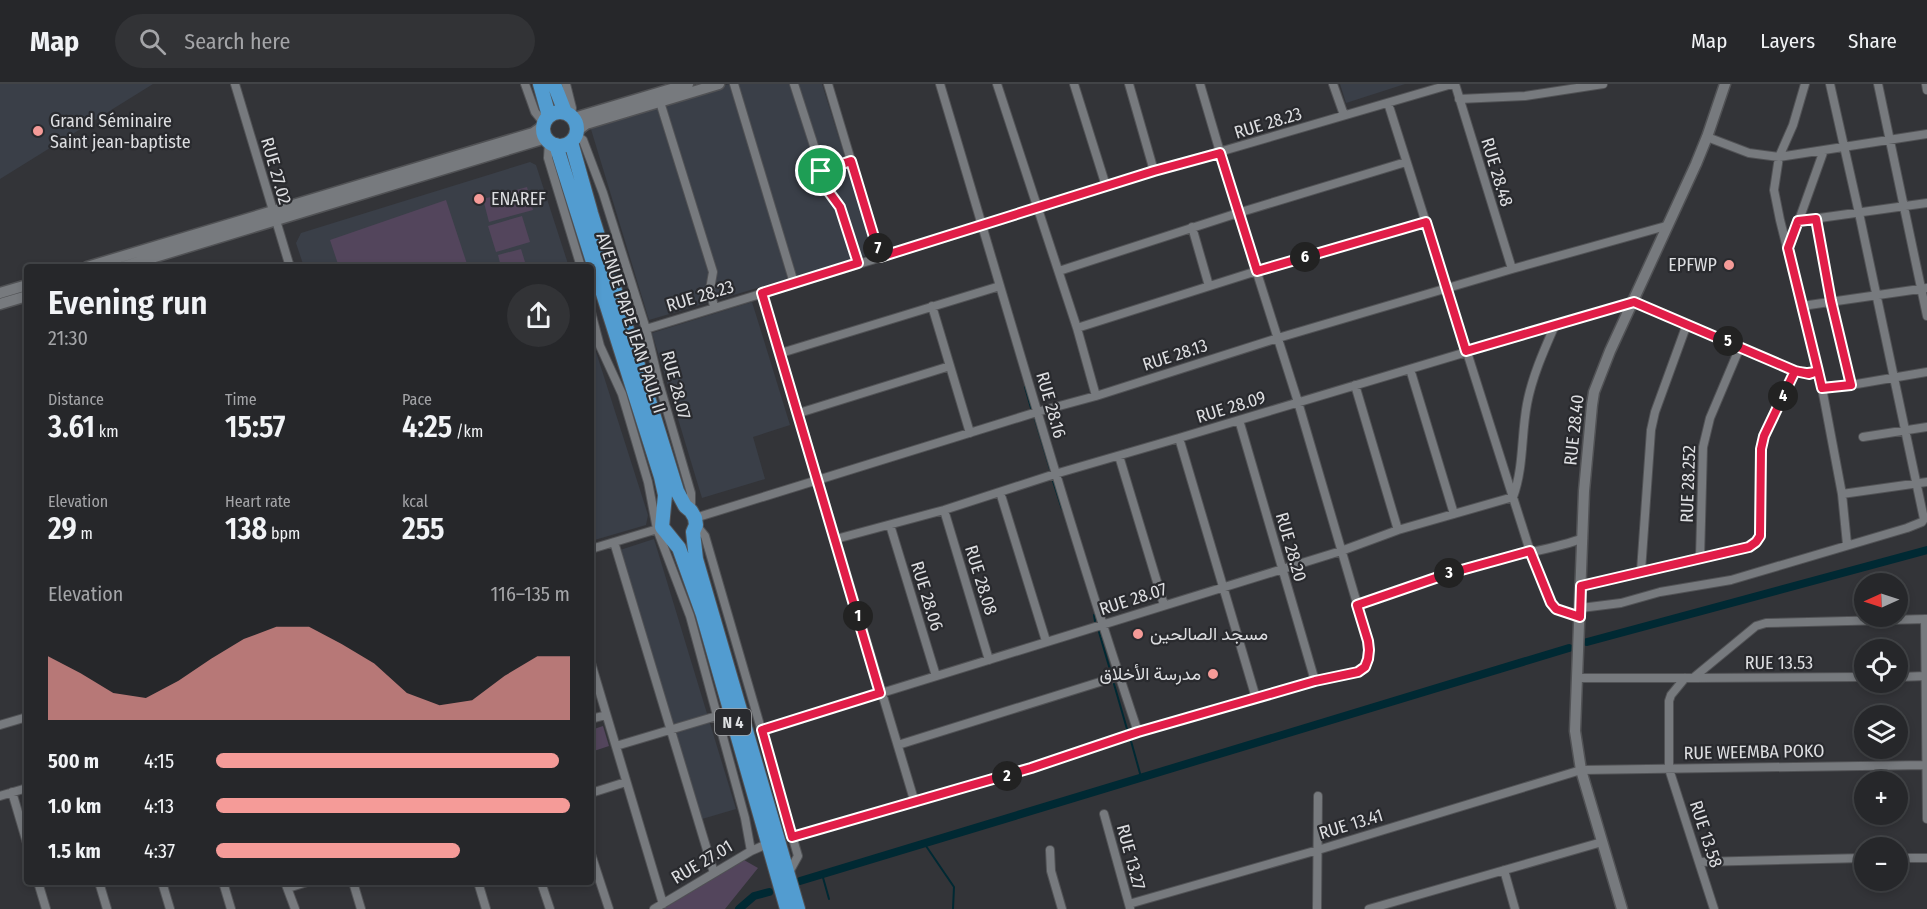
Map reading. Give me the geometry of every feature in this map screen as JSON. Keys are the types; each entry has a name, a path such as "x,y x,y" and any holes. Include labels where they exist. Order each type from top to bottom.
{"highway":[{"name":"AVENUE PAPE JEAN PAUL II","path":"540,84 548,132 591,264"},
{"name":"AVENUE PAPE JEAN PAUL II","path":"554,84 572,125 591,213 674,482 692,519 696,559 798,909"},
{"path":"555,112 572,125 564,146 548,132 555,112"},
{"name":"AVENUE PAPE JEAN PAUL II","path":"594,272 661,477 665,513 660,528"},
{"path":"665,513 674,506 692,519 684,539 672,538"},
{"name":"N 4","path":"660,528 680,548 685,560 787,909"}],"street":[{"name":"RUE 27.02","path":"235,84 289,264"},
{"path":"525,84 535,112 548,132 548,158 580,264"},
{"name":"RUE 28.07","path":"566,84 572,108 572,125 583,140 603,193 646,328 659,383 691,493 692,519 705,536 798,856 788,876"},
{"path":"572,125 688,84"},
{"path":"572,125 586,124 719,84"},
{"path":"734,84 794,283"},
{"path":"794,84 821,171 829,192 840,207 858,263"},
{"path":"828,84 880,257"},
{"name":"RUE 28.16","path":"940,84 1101,625 1138,732"},
{"path":"997,84 1059,271 1096,396"},
{"path":"1074,84 1106,186"},
{"path":"1130,84 1154,171"},
{"path":"792,837 1031,768 1138,732 1315,681 1358,672 1365,667 1368,659 1368,641 1298,402 1200,84"},
{"path":"1333,84 1344,115"},
{"name":"RUE 28.23","path":"646,328 1154,171 1453,84"},
{"name":"RUE 28.48","path":"1453,84 1512,269"},
{"path":"1459,99 1545,94 1603,84"},
{"name":"RUE 28.40","path":"1622,909 1581,770 1575,731 1584,491 1594,392 1610,351 1707,137 1725,84"},
{"path":"1805,84 1793,125 1779,157 1774,190 1822,388 1842,494 1847,544"},
{"path":"1388,103 1530,551 1551,603 1556,609 1580,613 1660,592 1731,580 1922,522 1925,516 1916,484 1830,84"},
{"path":"1878,84 1903,206 1924,289 1927,316"},
{"path":"1926,84 1927,90"},
{"path":"660,102 714,272 710,289 714,307"},
{"path":"131,264 534,133 548,132"},
{"path":"1707,137 1758,156 1779,157 1927,134"},
{"path":"1788,248 1824,150"},
{"path":"821,171 851,161"},
{"path":"1059,271 1406,162"},
{"path":"1798,221 1927,202"},
{"path":"98,264 274,216"},
{"path":"1816,219 1831,301 1851,385"},
{"path":"1077,328 1257,271 1426,222"},
{"name":"RUE 28.13","path":"692,519 1278,338 1666,226"},
{"path":"1192,228 1209,286"},
{"path":"0,293 24,286"},
{"path":"780,353 1000,286"},
{"path":"1803,306 1924,289"},
{"path":"762,293 880,693 915,803"},
{"path":"0,304 24,297"},
{"path":"1634,302 1795,371 1809,374 1818,371"},
{"name":"RUE 28.09","path":"836,539 944,510 1055,474 1634,302"},
{"path":"932,306 970,434"},
{"path":"594,323 600,346 622,394 660,528 690,616 745,818 751,851"},
{"path":"1513,497 1519,475 1527,401 1555,324"},
{"path":"1641,571 1651,430 1655,412 1687,324"},
{"name":"RUE 28.252","path":"1700,558 1703,447 1706,432 1740,346"},
{"path":"799,413 951,366"},
{"path":"1410,369 1454,514"},
{"path":"1581,586 1749,547 1756,542 1760,536 1761,449 1764,436 1795,371"},
{"path":"1822,388 1927,372"},
{"path":"1356,385 1398,530"},
{"name":"RUE 28.20","path":"1239,420 1315,681"},
{"path":"1863,437 1927,428"},
{"path":"1179,438 1257,698"},
{"path":"1119,456 1164,605"},
{"path":"1842,494 1927,482"},
{"path":"1000,492 1046,641"},
{"name":"RUE 28.07","path":"762,730 1282,569 1398,530 1513,497"},
{"name":"RUE 28.08","path":"944,510 989,660"},
{"name":"RUE 28.06","path":"890,525 936,676"},
{"path":"594,548 660,528"},
{"path":"1357,605 1447,574 1530,551 1557,548 1582,538"},
{"path":"614,542 714,873"},
{"path":"1669,769 1669,701 1671,695 1689,678 1756,626 1766,622 1926,619 1927,819"},
{"path":"594,673 663,903"},
{"path":"898,745 1119,676"},
{"path":"1908,677 1926,676"},
{"name":"RUE 13.53","path":"1578,678 1854,677"},
{"path":"616,746 730,712"},
{"path":"594,718 606,715"},
{"path":"0,725 24,718"},
{"name":"RUE WEEMBA POKO","path":"1581,770 1927,765"},
{"name":"RUE 13.58","path":"1669,769 1714,909"},
{"name":"RUE 13.41","path":"1129,907 1581,770"},
{"path":"594,792 626,782"},
{"path":"0,796 24,789"},
{"path":"12,792 24,833"},
{"path":"1317,909 1318,796"},
{"name":"RUE 13.27","path":"1104,814 1129,907"},
{"path":"1369,909 1602,842"},
{"name":"RUE 27.01","path":"654,909 751,851 767,844"},
{"path":"1050,850 1051,871 1062,909"},
{"path":"1699,862 1854,858"},
{"path":"1908,858 1927,858"},
{"path":"594,863 609,909"},
{"path":"1504,870 1515,909"},
{"path":"39,885 46,909"},
{"path":"100,885 107,909"},
{"path":"163,885 170,909"},
{"path":"224,885 231,909"},
{"path":"286,885 295,909"},
{"path":"354,885 361,909"},
{"path":"479,885 486,909"},
{"path":"543,885 550,909"}],"shaded area":[{"name":"Grand Séminaire Saint jean-baptiste","path":"0,84 153,84 0,179"},
{"path":"729,84 822,84 875,253 649,320 590,126"},
{"path":"1340,84 1405,84 1346,103"},
{"name":"ENAREF","path":"530,162 536,165 568,264 303,264 296,243 301,233"},
{"path":"527,187 533,210 489,222 483,199"},
{"path":"446,200 467,264 338,264 330,240"},
{"path":"522,216 530,242 496,252 488,226"},
{"path":"521,249 525,262 500,264 498,255"},
{"path":"752,302 790,425 753,437 765,479 702,498 652,333"},
{"path":"594,345 648,515 646,525 594,540"},
{"path":"654,539 736,809 702,819 620,550"},
{"path":"603,726 609,746 594,751 594,729"},
{"path":"744,860 758,868 725,909 663,909"}],"waterway":[{"path":"583,160 588,177"},
{"path":"1025,387 1031,408"},
{"path":"1035,419 1050,469"},
{"path":"1053,481 1062,509"},
{"path":"1587,642 1927,550"},
{"path":"1094,615 1095,621"},
{"path":"1099,632 1111,673"},
{"path":"800,881 1569,648"},
{"path":"1114,684 1127,729"},
{"path":"1131,741 1141,777"},
{"path":"924,843 954,887 953,909"},
{"path":"822,874 829,899"},
{"path":"739,909 754,896 769,892"}],"place":[{"name":"Grand Séminaire Saint jean-baptiste","path":"38,131"},
{"name":"ENAREF","path":"479,199"},
{"name":"EPFWP","path":"1729,265"},
{"name":"مسجد الصالحين","path":"1138,634"},
{"name":"مدرسة الأخلاق","path":"1213,674"}],"route":[{"path":"821,171 829,192 840,207 858,263 762,293 880,693 762,730 792,837 1031,768 1138,732 1315,681 1358,672 1365,667 1369,650 1357,605 1447,574 1530,551 1551,603 1562,612 1580,617 1581,586 1749,547 1760,536 1761,449 1764,436 1795,371 1805,374 1818,371 1788,248 1798,221 1816,219 1831,301 1851,385 1822,388 1818,371 1809,374 1805,374 1795,371 1634,302 1466,351 1426,222 1257,271 1220,153 1154,171 880,257 851,161 821,171"}]}
